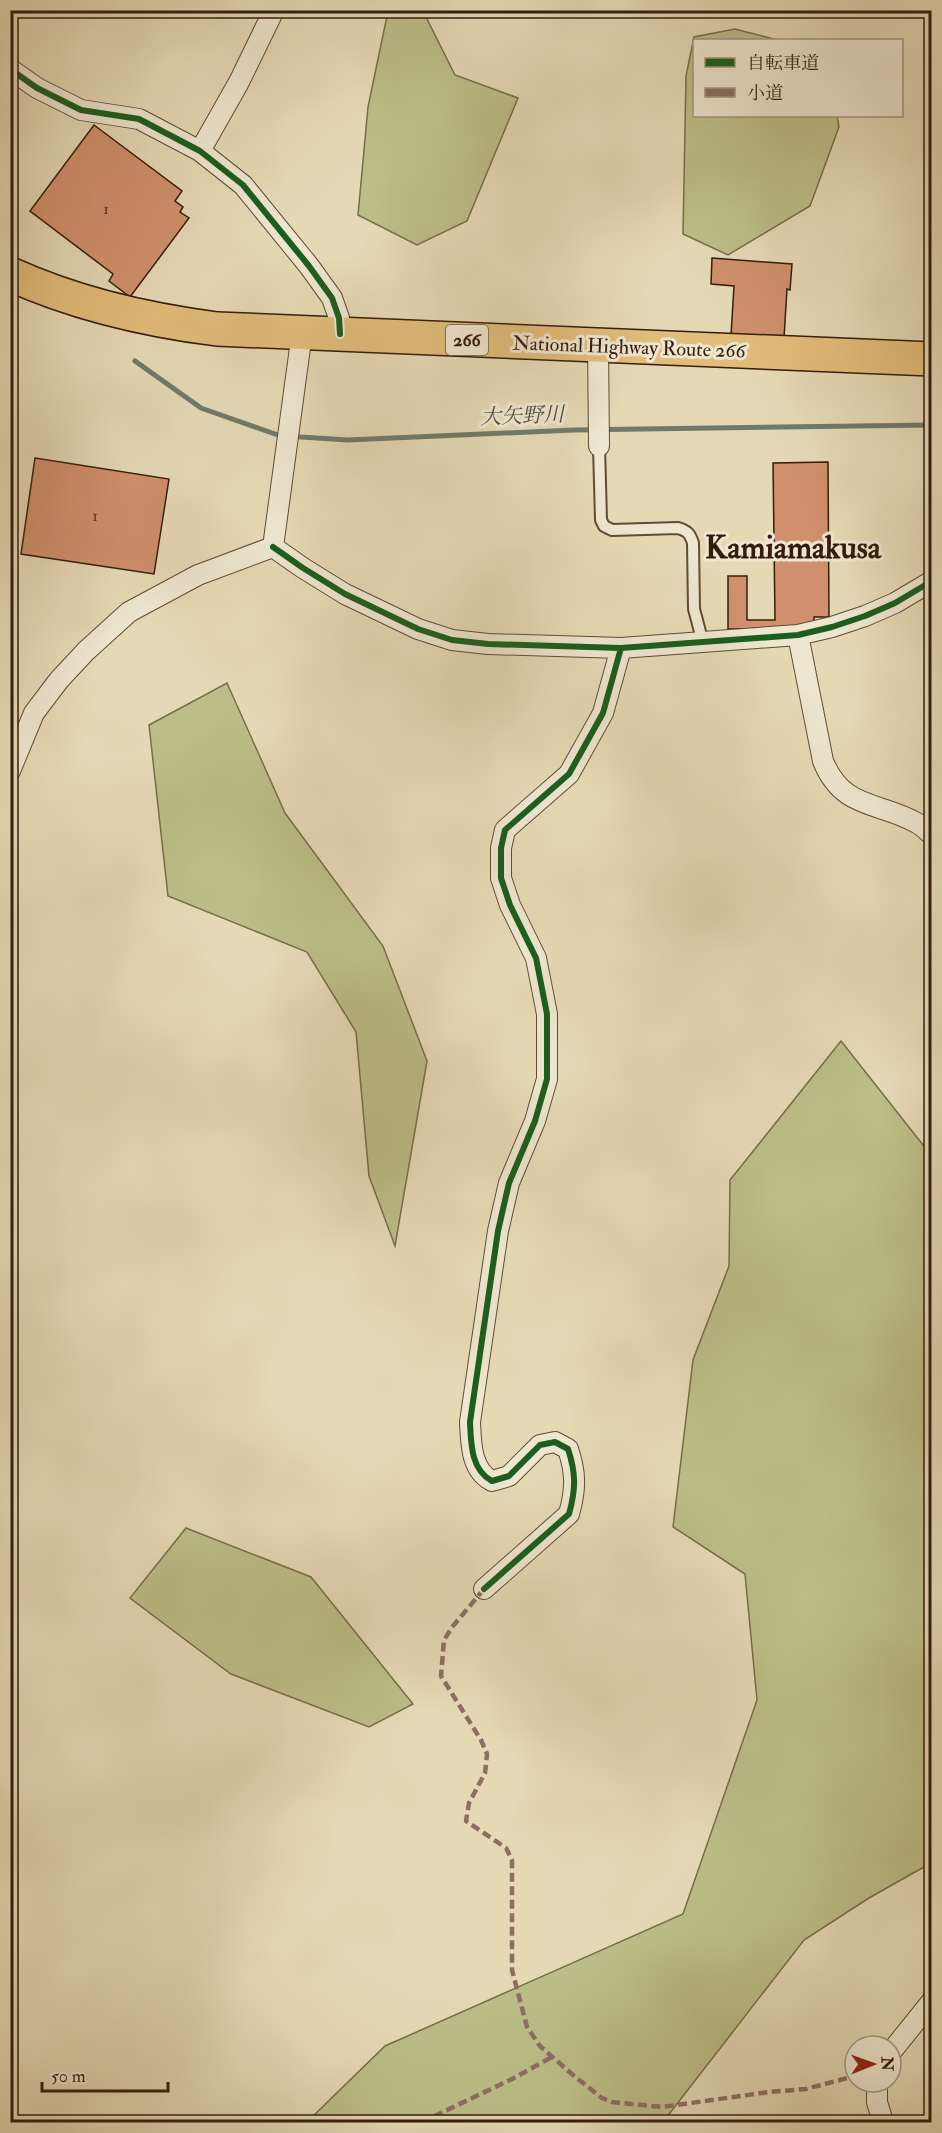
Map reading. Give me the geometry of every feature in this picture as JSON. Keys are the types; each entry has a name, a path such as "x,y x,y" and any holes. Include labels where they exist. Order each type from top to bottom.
{"highway":[{"name":"National Highway Route 266","path":"10,274 81,301 166,322 217,329 932,359"}],"street":[{"path":"200,151 239,82 274,10"},
{"path":"10,69 37,88 81,110 139,119 200,151 243,185 332,298 339,318 340,334"},
{"path":"273,547 302,333"},
{"path":"598,345 599,446"},
{"path":"273,547 345,594 418,629 452,639 488,644 621,648 798,635 865,616 895,603 932,581"},
{"path":"10,771 34,712 86,651 129,612 198,575 273,547"},
{"path":"798,635 823,761 830,776 842,790 864,803 918,823 932,835"},
{"path":"484,1589 569,1514 573,1500 575,1471 568,1449 555,1442 540,1445 509,1476 492,1481 483,1476 472,1453 470,1422 498,1231 509,1183 535,1121 547,1079 548,1014 536,958 510,905 501,878 501,848 505,830 569,774 603,713 621,648"},
{"path":"903,2038 931,2004"},
{"path":"877,2094 883,2122"}],"lane":[{"path":"599,446 603,526 612,530 678,528 691,535 694,609 703,643"}],"green space":[{"path":"388,11 423,11 455,75 518,98 467,221 417,245 358,215 368,107"},
{"path":"735,29 774,39 694,39 694,37"},
{"path":"693,42 693,117 837,117 839,127 810,206 728,255 683,234 686,76"},
{"path":"227,683 285,813 383,946 427,1061 395,1246 369,1176 356,1032 307,952 168,896 149,725"},
{"path":"841,1041 931,1155 931,1863 869,1898 804,1940 663,2122 307,2122 385,2046 683,1914 757,1700 745,1574 673,1527 693,1360 729,1266 730,1180"},
{"path":"186,1528 311,1577 413,1704 369,1727 231,1674 130,1598"}],"building":[{"path":"94,125 182,191 175,201 183,207 180,212 189,218 130,297 109,281 113,274 30,211"},
{"path":"712,258 792,264 790,290 787,289 784,338 731,335 734,286 711,284"},
{"path":"35,458 169,479 154,574 21,554"},
{"path":"828,462 829,617 814,617 814,628 728,629 728,576 747,576 747,620 775,620 773,463"}],"waterway":[{"name":"大矢野川","path":"10,247 14,250"},
{"name":"大矢野川","path":"135,361 201,408 278,435 301,437 348,440 573,430 932,425"}],"marked path":[{"path":"484,1589 444,1640 441,1676 481,1740 487,1754 485,1773 469,1803 466,1821 506,1848 512,1860 512,1970 527,2027 540,2046 602,2098 612,2102 662,2107 806,2089 843,2079"},
{"path":"422,2122 552,2057"}],"cycle path":[{"path":"10,69 37,88 81,110 139,119 200,151 243,185 332,298 339,318 340,334"},
{"path":"273,547 345,594 418,629 452,640 488,644 621,648 798,635 865,616 895,603 932,581"},
{"path":"484,1589 569,1514 574,1481 568,1449 555,1442 540,1445 509,1476 492,1481 480,1470 472,1447 470,1422 498,1231 509,1183 535,1121 547,1079 547,1014 536,958 510,905 501,878 501,848 505,830 569,774 603,713 621,648"}],"district":[{"name":"Kamiamakusa","path":"793,548"}]}
